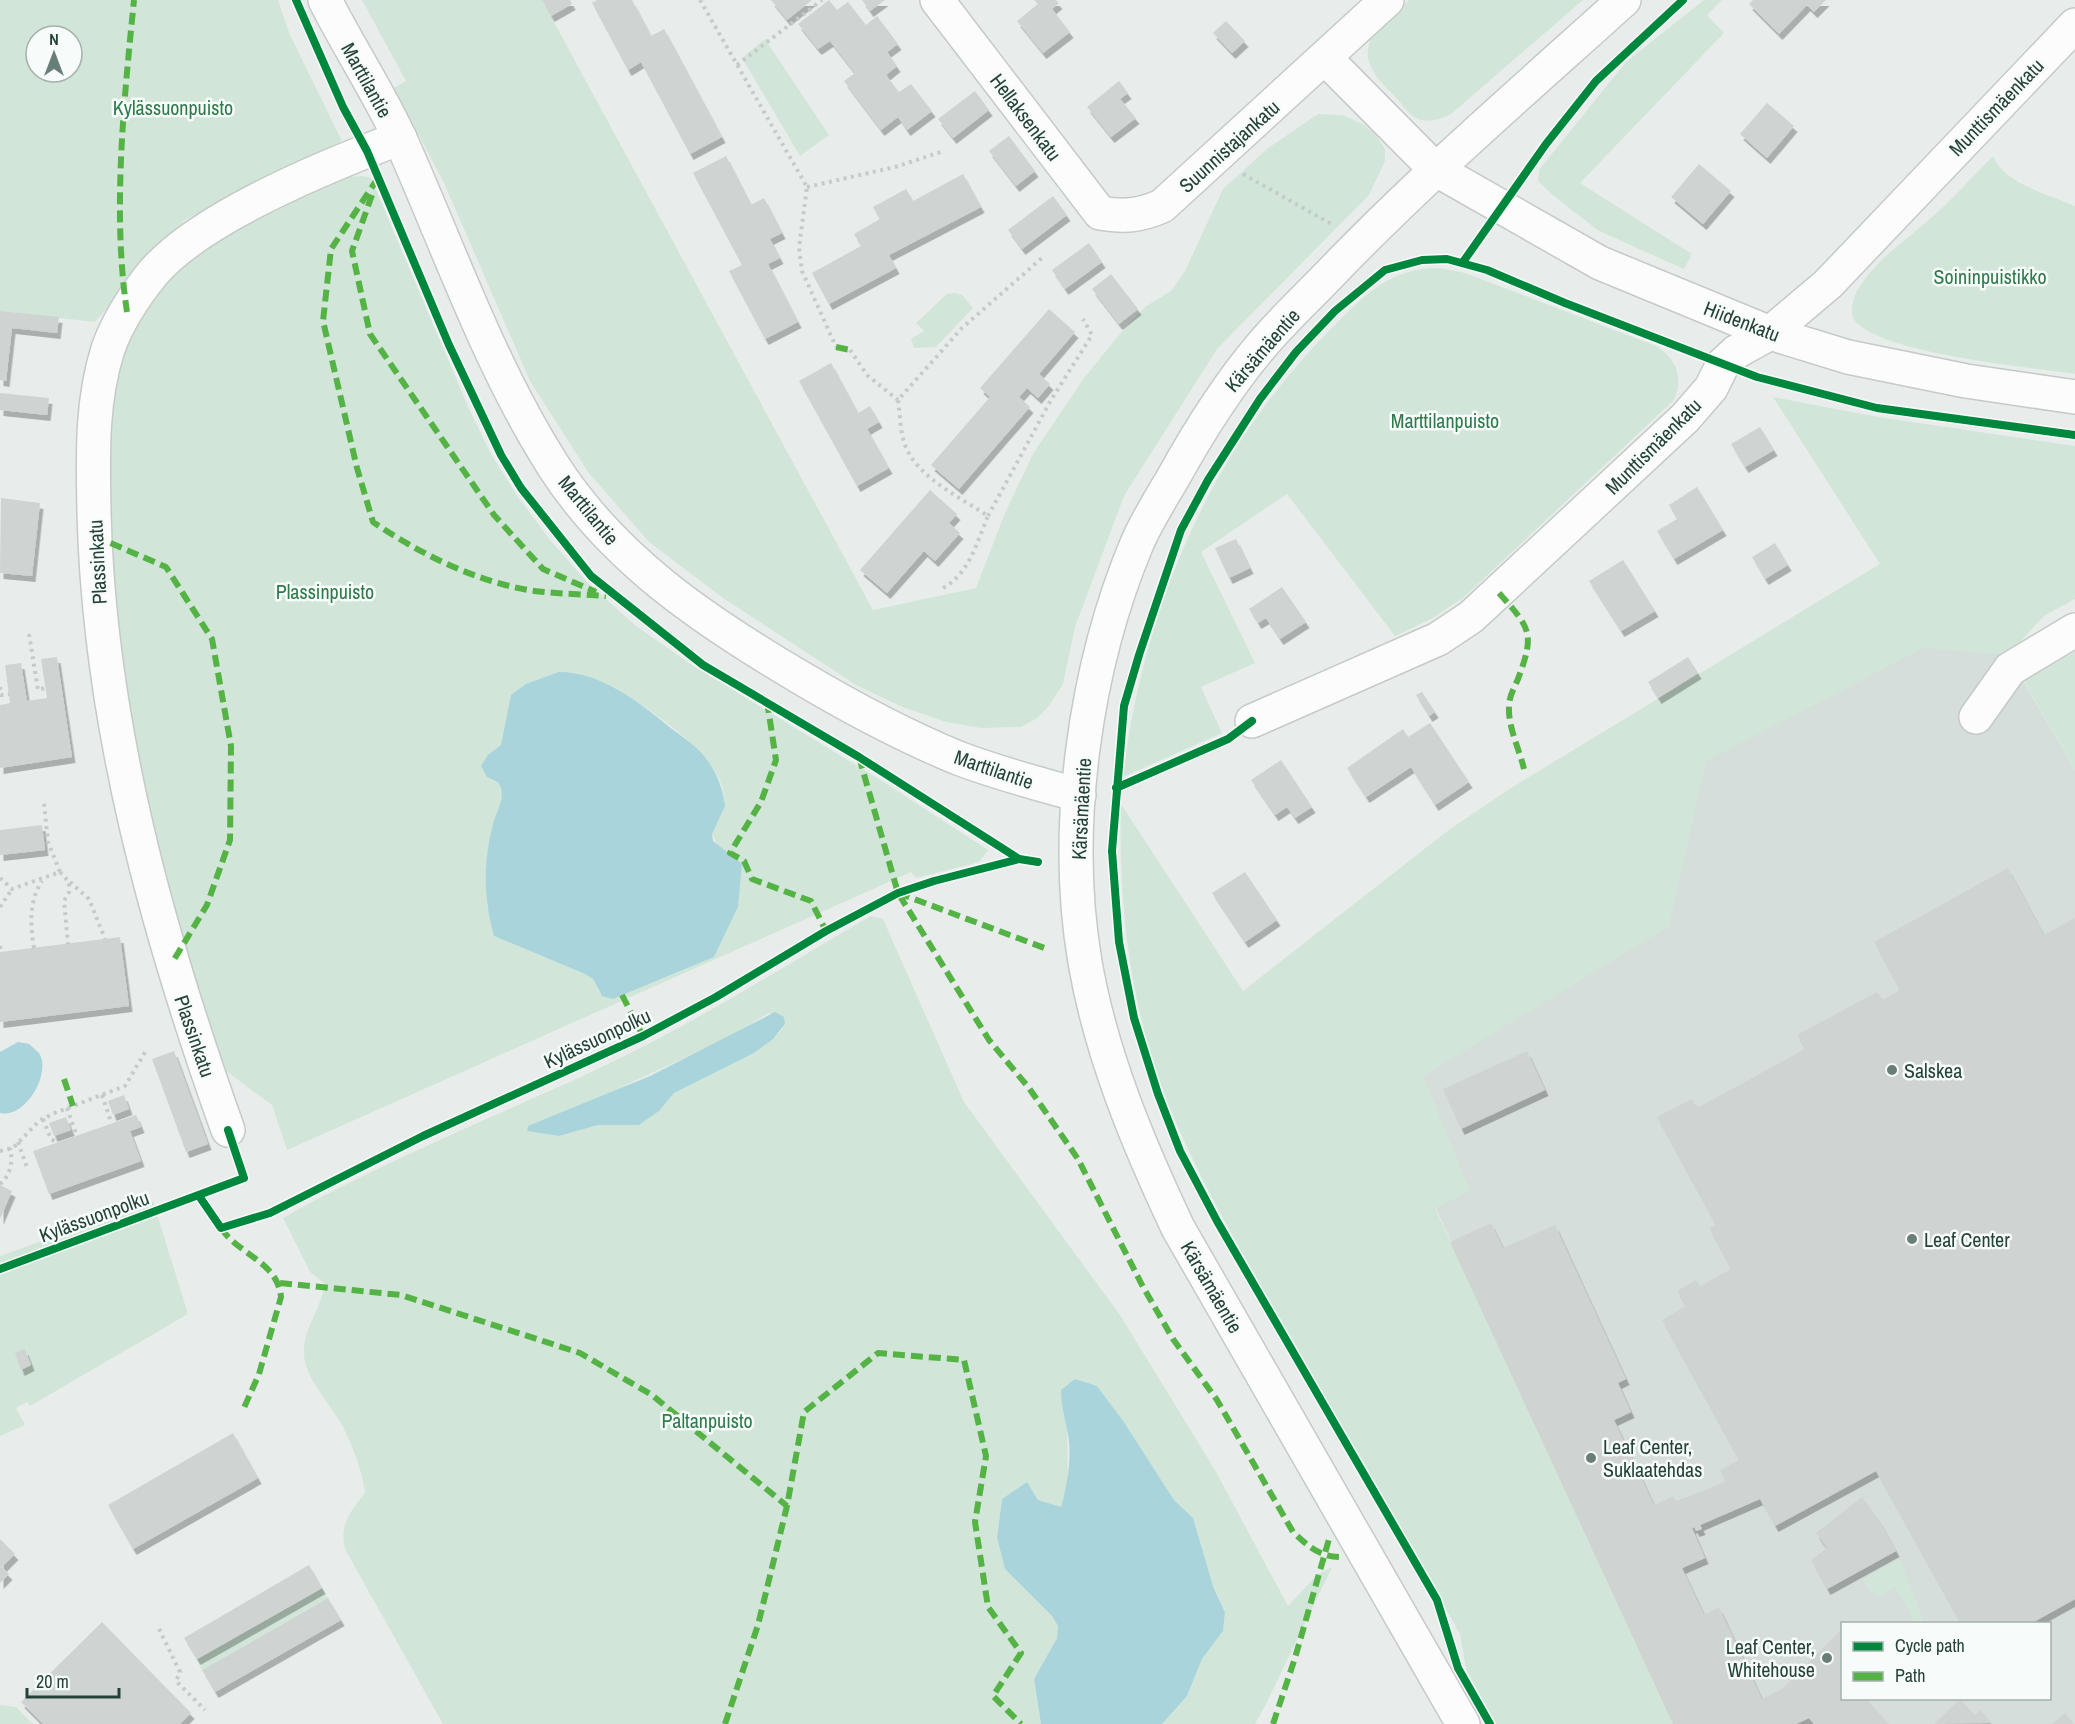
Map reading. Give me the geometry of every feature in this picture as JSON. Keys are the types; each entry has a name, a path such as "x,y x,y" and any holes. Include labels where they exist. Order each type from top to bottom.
{"street":[{"name":"Marttilantie","path":"325,0 400,138 519,407 555,469 592,517 628,557 709,620 868,717 959,758 1079,795"},
{"name":"Hellaksenkatu","path":"938,0 1100,213 1124,217"},
{"name":"Suunnistajankatu","path":"1124,217 1141,215 1162,206 1387,0"},
{"name":"Kärsämäentie","path":"1463,1724 1178,1228 1146,1160 1123,1103 1098,1020 1085,964 1077,895 1079,795 1086,736 1106,638 1128,567 1154,510 1222,397 1262,345 1435,169 1624,0"},
{"name":"Munttismäenkatu","path":"1252,721 1438,639 1471,617 1685,418 1711,388 1723,364 1736,352 1770,333 1828,284 2075,25"},
{"path":"1325,58 1435,169"},
{"name":"Plassinkatu","path":"228,1130 189,1024 163,933 110,698 95,559 92,451 95,406 109,345 137,295 154,271 208,230 253,204 287,186 400,138"},
{"name":"Hiidenkatu","path":"1435,169 1600,263 1770,333 1848,357 1966,381 2075,397"},
{"path":"1976,717 2010,669 2075,630"}],"path":[{"path":"700,0 807,187 799,248 802,271 836,347"},
{"path":"737,66 822,0"},
{"path":"807,187 895,167 941,152"},
{"path":"1216,159 1341,230"},
{"path":"898,400 962,328 1042,258"},
{"path":"943,588 952,583 967,566 988,516 1051,400 1092,335 1083,319"},
{"path":"850,350 867,375 898,400 903,441 910,455 927,475 988,516"},
{"path":"29,634 38,690 45,688"},
{"path":"0,687 1,695 9,694"},
{"path":"44,803 48,842 60,872 89,899 105,939"},
{"path":"0,907 12,889 43,880 60,872"},
{"path":"0,878 12,889"},
{"path":"34,948 32,905 34,893 43,880"},
{"path":"68,944 64,901 69,892 69,882"},
{"path":"0,945 1,952"},
{"path":"0,1151 10,1149 43,1119 125,1086 147,1049"},
{"path":"102,1095 111,1122"},
{"path":"67,1108 75,1131 73,1136"},
{"path":"43,1119 51,1139 56,1142"},
{"path":"18,1142 28,1170"},
{"path":"0,1184 4,1181 13,1160 10,1149"},
{"path":"159,1629 180,1672 176,1681 205,1710"}],"shaded area":[{"name":"Leaf Center","path":"1918,619 2008,655 2075,770 2075,1724 1673,1724 1375,1076 1683,747"}],"green space":[{"name":"Kylässuonpuisto","path":"0,0 278,0 290,35 342,141 185,220 95,322 0,311"},
{"path":"362,0 542,0 873,610 976,588 1005,513 1034,452 1084,378 1124,329 1145,307 1171,291 1185,271 1223,189 1268,148 1318,114 1343,115 1361,123 1375,134 1385,149 1385,161 1369,195 1217,349 1124,496 1075,627 1063,684 1048,707 1036,719 1021,727 981,728 946,722 900,706 856,685 723,598 649,542 588,472 530,381 444,183 394,88 406,81"},
{"path":"1409,0 1583,0 1451,114 1429,121 1420,120 1409,113 1376,76 1369,61 1371,37"},
{"path":"1704,0 1722,0 1707,15 1724,33 1580,183 1692,254 1684,269 1599,231 1538,181 1539,170 1626,62"},
{"path":"765,39 829,135 800,156 742,58"},
{"name":"Soininpuistikko","path":"1993,156 1999,166 2017,181 2075,206 2075,374 1993,363 1925,350 1895,342 1871,332 1853,318 1852,306 1857,291 1872,270 1955,196"},
{"name":"Plassinpuisto","path":"345,177 371,178 469,409 491,454 518,497 550,540 588,583 636,626 692,665 882,781 988,850 980,861 972,864 916,878 911,872 287,1150 272,1105 222,1068 163,882 123,689 109,571 106,419 121,350 153,292 216,235","holes":["612,686 681,734 712,766 721,783 724,800 712,834 718,847 730,853 738,907 714,957 616,998 600,994 593,979 585,974 494,936 487,905 486,866 489,842 503,798 494,750 501,746 508,721"]},
{"name":"Marttilanpuisto","path":"1440,268 1465,273 1656,346 1669,357 1676,370 1678,385 1673,401 1463,598 1431,619 1395,636 1287,494 1201,552 1255,663 1201,687 1222,733 1123,777 1133,715 1147,654 1165,594 1188,537 1216,481 1249,428 1287,378 1354,306 1378,286 1391,279 1422,269"},
{"path":"947,294 962,295 973,308 936,347 914,348 911,339 924,331 916,323"},
{"path":"1773,397 1878,417 2075,446 2075,599 2044,616 2008,655 1923,648 1706,761 1669,926 1423,1076 1470,1191 1435,1208 1673,1724 1496,1724 1466,1669 1460,1634 1231,1232 1172,1113 1146,1039 1130,962 1122,883 1121,804 1243,991 1450,829 1514,786 1880,564"},
{"path":"2075,652 2075,770 2023,680"},
{"name":"Paltanpuisto","path":"871,916 883,919 964,1102 1120,1315 1215,1470 1288,1606 1318,1574 1332,1567 1266,1704 1255,1724 1162,1724 1187,1696 1202,1659 1223,1631 1225,1611 1214,1589 1193,1518 1174,1500 1124,1422 1097,1386 1067,1429 1068,1479 1061,1507 1038,1500 1027,1482 1002,1499 997,1538 1005,1569 1052,1616 1058,1626 1057,1638 1034,1679 1041,1724 443,1724 346,1551 343,1534 350,1513 365,1493 364,1484 347,1435 313,1382 305,1363 306,1336 325,1284 310,1272 283,1218 362,1176 640,1048 707,1012","holes":["769,1013 785,1024 780,1032 754,1053 674,1093 659,1111 639,1125 598,1125 559,1136 527,1131 727,1038"]},
{"path":"153,1201 188,1314 30,1406 27,1402 16,1408 25,1425 0,1436 0,1256"},
{"path":"1900,1559 1924,1622 1914,1622 1895,1586 1879,1597 1874,1591 1870,1592 1863,1579"},
{"path":"322,1588 328,1598 202,1670 197,1659"},
{"path":"0,1705 16,1707 33,1724 0,1724"}],"water":[{"path":"559,672 590,677 620,691 689,741 700,752 712,767 723,793 725,806 712,834 713,841 742,864 738,907 714,957 613,999 602,996 593,979 585,974 494,936 490,922 486,893 486,864 490,835 502,792 498,782 487,777 481,766 488,755 501,745 511,695 526,684"},
{"path":"775,1012 784,1017 785,1024 773,1039 754,1053 674,1093 659,1111 639,1125 598,1125 559,1136 527,1131 528,1126 650,1076"},
{"path":"18,1042 29,1044 39,1053 42,1072 34,1093 27,1102 9,1113 0,1113 0,1052"},
{"path":"1075,1379 1097,1386 1124,1422 1174,1500 1193,1518 1214,1589 1225,1612 1223,1631 1202,1659 1187,1696 1162,1724 1041,1724 1034,1679 1057,1638 1058,1626 1052,1616 1005,1569 997,1538 1002,1499 1027,1482 1038,1500 1061,1507 1068,1474 1069,1450 1061,1390"}],"building":[{"path":"542,0 570,0 572,4 551,16"},
{"path":"597,0 632,0 651,36 664,29 722,137 690,154 641,62 628,70 592,3"},
{"path":"771,0 812,0 787,20"},
{"path":"829,0 837,10 848,2 866,25 877,16 898,44 887,52 897,66 886,75 899,92 911,84 932,111 907,130 898,117 881,130 844,81 855,73 830,41 818,49 798,24"},
{"path":"862,0 885,0 870,11"},
{"path":"1034,0 1056,0 1059,3 1052,9 1070,32 1043,53 1017,21 1038,4"},
{"path":"1753,0 1826,0 1814,12 1807,5 1779,34 1749,4"},
{"path":"1226,21 1245,41 1232,53 1213,33"},
{"path":"1119,81 1128,93 1120,99 1136,118 1111,137 1087,107"},
{"path":"975,91 989,110 953,138 938,119"},
{"path":"1767,103 1794,126 1767,158 1740,134"},
{"path":"1009,136 1035,171 1016,186 989,151"},
{"path":"726,156 751,205 764,198 782,233 770,239 780,258 768,264 798,322 765,339 729,271 742,265 693,173"},
{"path":"1699,164 1731,191 1703,224 1671,197"},
{"path":"963,174 981,207 889,255 896,268 829,304 812,273 861,246 854,234 880,219 873,207 906,189 913,201"},
{"path":"1053,196 1067,215 1022,249 1008,230"},
{"path":"1089,243 1102,262 1065,289 1052,270"},
{"path":"1111,274 1138,309 1119,324 1092,289"},
{"path":"1049,309 1075,332 1039,374 1050,384 1038,398 1027,388 1019,397 1030,407 959,489 931,465 990,397 980,388"},
{"path":"0,311 59,317 57,333 12,328 6,381 0,380"},
{"path":"831,363 858,413 870,406 879,422 867,429 889,468 857,486 799,381"},
{"path":"0,393 49,398 47,415 0,410"},
{"path":"1760,427 1774,450 1745,467 1731,444"},
{"path":"1697,487 1723,530 1674,559 1657,531 1677,519 1669,505"},
{"path":"930,490 957,514 949,523 960,533 935,561 924,551 887,593 860,570"},
{"path":"1,498 40,503 32,576 0,573"},
{"path":"1236,539 1250,568 1229,578 1215,548"},
{"path":"1775,543 1788,565 1765,579 1752,557"},
{"path":"1623,560 1655,611 1621,631 1589,581"},
{"path":"1282,587 1306,622 1280,639 1266,618 1258,623 1249,609"},
{"path":"57,657 72,757 0,768 0,705 10,703 5,665 21,663 27,701 47,698 41,659"},
{"path":"1688,657 1698,673 1658,698 1648,682"},
{"path":"1422,692 1435,712 1429,716 1416,695"},
{"path":"1430,723 1469,782 1435,805 1411,767 1366,797 1347,768 1403,729 1408,737"},
{"path":"1281,760 1312,807 1295,818 1287,807 1275,815 1251,780"},
{"path":"42,825 45,850 0,855 0,830"},
{"name":"Leaf Center","path":"2008,868 2044,935 2075,918 2075,1599 2034,1622 1960,1622 1876,1471 1775,1526 1760,1499 1700,1525 1702,1529 1696,1531 1694,1527 1692,1528 1705,1558 1682,1568 1704,1615 1719,1607 1762,1699 1782,1689 1841,1630 1841,1700 1867,1700 1889,1724 1814,1724 1809,1718 1796,1724 1673,1724 1450,1242 1491,1223 1503,1248 1555,1225 1626,1379 1618,1383 1631,1412 1614,1420 1654,1505 1673,1496 1676,1501 1725,1482 1720,1470 1739,1460 1662,1320 1686,1306 1677,1291 1696,1280 1700,1286 1731,1269 1709,1228 1716,1225 1657,1117 1692,1099 1697,1108 1805,1049 1797,1035 1877,992 1883,1000 1900,990 1874,942"},
{"path":"1245,872 1277,920 1245,942 1212,893"},
{"path":"120,937 129,1006 0,1022 0,952"},
{"path":"174,1051 208,1144 186,1152 152,1059"},
{"path":"1527,1051 1545,1090 1461,1129 1443,1089"},
{"path":"124,1095 129,1109 113,1115 108,1101"},
{"path":"136,1115 141,1127 130,1131 141,1161 49,1194 33,1151"},
{"path":"66,1117 71,1130 54,1136 49,1123"},
{"path":"0,1185 12,1191 0,1219"},
{"path":"25,1349 31,1365 21,1370 15,1353"},
{"path":"233,1433 258,1478 133,1549 108,1505"},
{"path":"1862,1497 1879,1520 1896,1551 1827,1589 1811,1560 1827,1548 1816,1533"},
{"path":"0,1539 15,1554 2,1567 9,1574 0,1583"},
{"path":"309,1565 322,1588 197,1659 184,1638"},
{"path":"328,1598 341,1620 215,1692 202,1670"},
{"path":"102,1622 191,1713 180,1724 43,1724 21,1702"},
{"path":"1959,1700 1975,1715 1980,1710 1992,1723 1934,1724"},
{"path":"2065,1713 2074,1724 2052,1724"}],"marked path":[{"path":"127,312 120,236 120,196 123,117 134,0"},
{"path":"378,178 331,249 323,321 357,468 373,522 427,555 487,580 528,590 606,596"},
{"path":"372,195 352,251 370,334 494,515 543,569 596,592"},
{"path":"836,347 850,350"},
{"path":"94,536 166,567 212,639 231,746 230,840 207,905 172,963"},
{"path":"1499,593 1518,615 1527,632 1527,651 1509,706 1512,730 1524,769"},
{"path":"767,701 776,760 761,802 730,853 744,861 752,879 811,901 826,931"},
{"path":"859,757 898,893 989,1040 1029,1088 1078,1159 1142,1285 1173,1339 1217,1400 1293,1532 1308,1546 1320,1553 1340,1557"},
{"path":"898,893 1047,949"},
{"path":"622,995 643,1036"},
{"path":"64,1079 73,1106"},
{"path":"221,1228 273,1275 281,1297 259,1374 243,1410"},
{"path":"280,1283 401,1295 580,1353 652,1395 787,1506"},
{"path":"725,1724 758,1625 787,1506 804,1412 878,1353 964,1360 986,1456 975,1522 988,1607 1021,1653 993,1696 1021,1724"},
{"path":"1273,1724 1295,1658 1329,1539"}],"cycle path":[{"path":"296,0 343,107 367,151 449,345 501,455 521,488 591,576 703,665 859,757 1019,859 1038,862"},
{"path":"1463,262 1546,144 1596,81 1683,0"},
{"path":"1490,1724 1458,1668 1437,1600 1217,1221 1180,1151 1158,1094 1134,1018 1119,942 1112,851 1124,706 1181,530 1208,480 1260,399 1296,352 1335,311 1385,270 1422,260 1447,259 1487,270 1565,303 1757,377 1877,408 2075,435"},
{"path":"1116,788 1228,739 1252,721"},
{"name":"Kylässuonpolku","path":"199,1196 221,1228 270,1213 423,1136 643,1036 716,997 826,931 898,893 934,881 1019,859"},
{"name":"Kylässuonpolku","path":"0,1269 244,1178 228,1130"}],"place":[{"name":"Salskea","path":"1892,1070"},
{"name":"Leaf Center","path":"1912,1239"},
{"name":"Leaf Center, Suklaatehdas","path":"1591,1458"},
{"name":"Leaf Center, Whitehouse","path":"1827,1658"}]}
